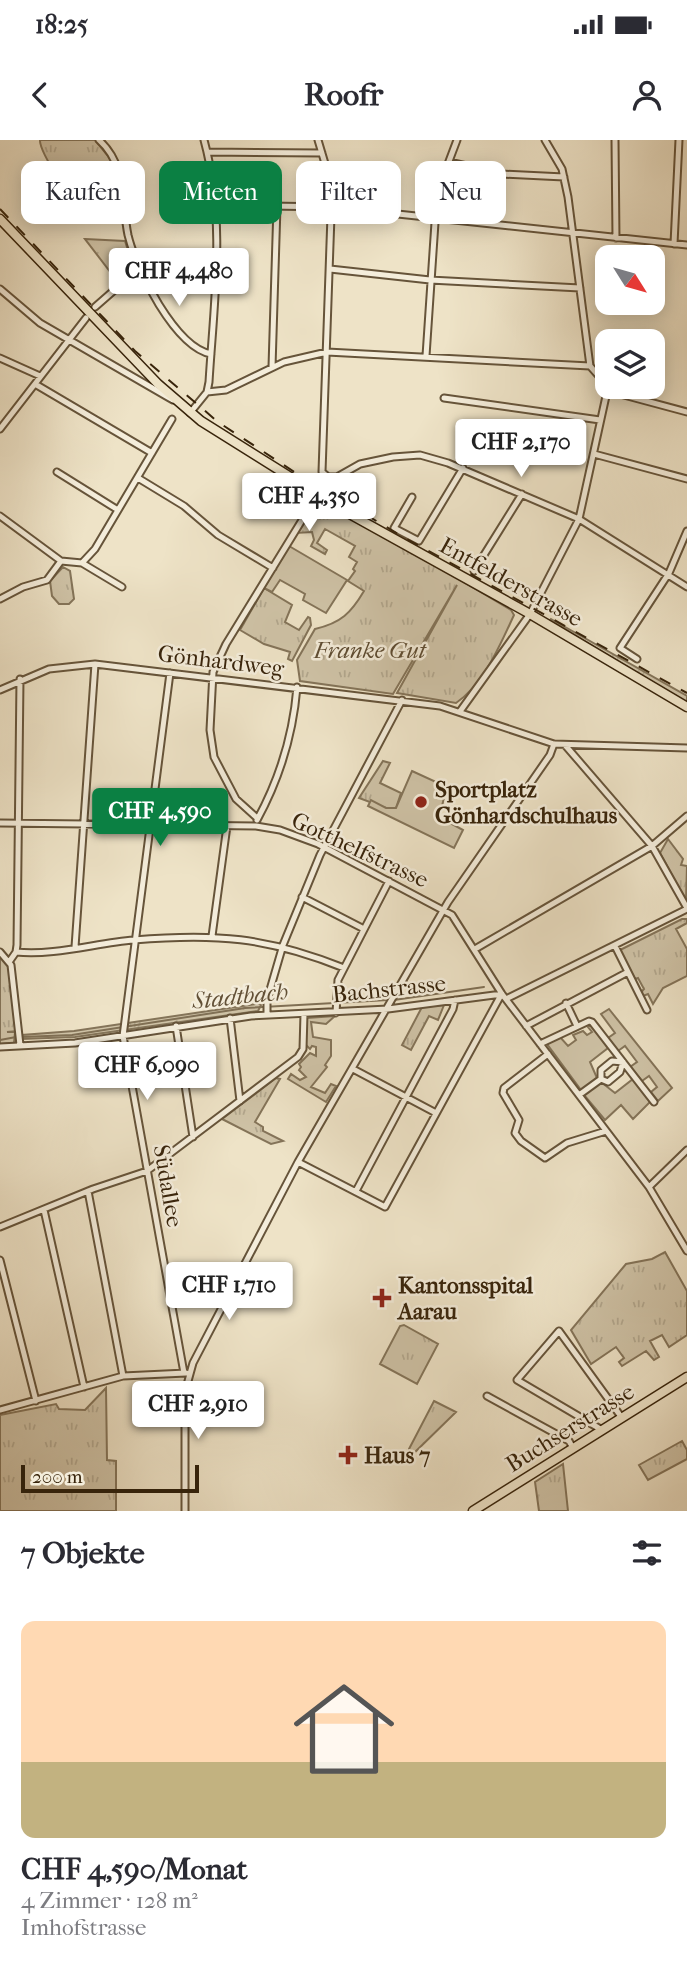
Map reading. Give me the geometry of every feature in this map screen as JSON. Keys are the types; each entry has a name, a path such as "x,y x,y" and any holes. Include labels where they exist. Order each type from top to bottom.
{"main road":[{"name":"Entfelderstrasse","path":"0,219 191,414 317,494 530,614 687,707"},
{"name":"Buchserstrasse","path":"473,1511 687,1377"}],"street":[{"path":"99,140 108,149 120,172 128,233 141,274 180,334 202,352 211,354"},
{"path":"204,140 209,161"},
{"path":"318,140 324,161"},
{"path":"449,161 457,140"},
{"path":"544,140 564,177 590,366 595,372"},
{"path":"615,140 616,239"},
{"path":"674,244 679,140"},
{"path":"207,152 322,153"},
{"path":"506,174 564,177"},
{"path":"191,414 207,392 218,269 217,224"},
{"path":"272,367 276,224"},
{"path":"331,224 321,462 324,475 337,477 360,464 420,455 463,468 579,519 669,573 687,587"},
{"path":"426,356 435,224"},
{"path":"484,224 687,245"},
{"path":"330,269 430,280 580,288"},
{"path":"95,307 119,286 141,274"},
{"path":"0,289 3,298 40,323 148,389 176,401"},
{"path":"0,429 86,318"},
{"path":"207,392 226,390 272,367 327,352 590,366"},
{"path":"0,358 40,376"},
{"path":"35,384 152,453"},
{"path":"444,398 600,420"},
{"path":"461,710 530,614 579,519 605,399"},
{"path":"639,399 687,412"},
{"path":"82,563 95,549 172,419"},
{"path":"594,454 687,479"},
{"path":"412,497 394,528 419,541 463,468"},
{"path":"57,472 118,510"},
{"path":"138,478 184,506 218,535 273,568"},
{"path":"257,818 228,787 214,757 210,730 213,680 220,656 317,494"},
{"path":"474,571 522,494"},
{"path":"0,516 61,561 82,563 122,587"},
{"path":"637,659 620,648 669,573 687,531"},
{"path":"0,599 23,587 47,580 61,561"},
{"path":"75,947 95,664"},
{"name":"Gönhardweg","path":"0,690 20,679 49,669 95,664 213,680 402,700 461,710 554,744 687,748"},
{"name":"Südallee","path":"170,673 123,1033 187,1373 185,1511"},
{"path":"9,962 16,952 20,679"},
{"path":"256,826 257,818 267,804 280,772 289,743 297,687"},
{"path":"267,1012 267,1000 283,945 323,846 402,700"},
{"path":"0,1410 123,1376 187,1373 298,1162 444,910 550,755 554,744"},
{"path":"298,1162 385,1207 494,1003 504,996 518,994 687,909 652,846 565,745"},
{"path":"475,949 652,846 687,816"},
{"name":"Gotthelfstrasse","path":"0,823 256,826 280,830 323,846 444,910 455,918 504,996 649,1187 687,1251"},
{"path":"212,936 227,826"},
{"path":"336,1011 336,988 344,968 389,881"},
{"path":"302,897 365,929"},
{"path":"16,952 134,940 212,936 283,945 344,968"},
{"path":"615,946 647,1010"},
{"path":"0,952 9,962 20,1045"},
{"path":"526,1026 628,972"},
{"name":"Bachstrasse","path":"0,1047 64,1044 267,1012 304,1014 490,995 504,996"},
{"path":"356,1191 407,1098 453,1009 455,1000"},
{"path":"566,1003 577,1026"},
{"path":"0,1227 88,1191 147,1171 301,1053 304,1014"},
{"path":"230,1018 240,1101"},
{"path":"540,1044 577,1026 592,1022 654,1102"},
{"path":"176,1026 193,1137"},
{"path":"548,1054 504,1088 503,1093 519,1121 515,1133 521,1141 545,1158 567,1143 606,1130"},
{"path":"601,1079 601,1070 611,1061 623,1062"},
{"path":"601,1079 608,1082 620,1072 623,1062"},
{"path":"354,1069 436,1113"},
{"path":"579,1095 601,1079"},
{"path":"649,1187 687,1150"},
{"path":"88,1191 123,1376"},
{"path":"44,1209 84,1387"},
{"path":"0,1260 36,1401"},
{"path":"602,1430 519,1384 517,1380 559,1331 622,1418"},
{"path":"487,1396 569,1441 573,1448"}],"green space":[{"path":"40,140 95,140 112,161 48,161"},
{"path":"85,239 125,241 132,263 120,272 111,273"},
{"name":"Franke Gut","path":"322,503 381,533 511,610 514,615 483,675 456,703 397,693 457,585 393,694 300,681 297,660 315,629 332,624 344,616 364,591 348,581 357,562 349,557 355,546 325,529 317,543 327,550 325,554 311,546 314,540 312,532 297,533 312,507"},
{"path":"289,546 347,580 326,613 303,600 305,594 280,580 272,592 264,588"},
{"path":"63,567 70,571 74,599 69,604 59,604 52,596 50,581"},
{"path":"264,588 292,605 285,622 299,630 308,617 310,618 311,625 292,661 288,659 290,652 264,644 240,630"},
{"path":"550,620 687,696 687,703"},
{"path":"383,761 390,763 380,783 401,793 396,808 386,808 359,798"},
{"name":"Sportplatz Gönhardschulhaus","path":"412,771 447,787 439,817 463,830 454,848 368,806 371,800 386,808 396,808"},
{"path":"668,839 683,859 681,865 687,866 686,901 660,853"},
{"path":"687,919 687,923 676,929 687,949 687,976 663,988 653,1004 648,994 643,996 641,992 644,989 638,978 635,979 620,950"},
{"path":"0,952 9,962 18,1031 7,1032 15,1032 14,1043 0,1044"},
{"path":"262,1003 258,1011 75,1037 22,1039 22,1035 74,1031"},
{"path":"444,1005 438,1020 429,1016 411,1050 402,1045 422,1007"},
{"path":"609,1009 672,1088 658,1101 651,1092 657,1087 649,1076 642,1081 630,1067 637,1062 625,1046 618,1051 608,1038 615,1033 601,1014"},
{"path":"335,1016 326,1024 311,1022 313,1037 331,1040 331,1056 325,1065 327,1067 311,1087 325,1093 331,1084 336,1086 326,1102 288,1079 291,1074 300,1080 306,1077 299,1070 299,1064 310,1053 316,1056 316,1047 312,1046 310,1049 305,1044 307,1018"},
{"path":"592,1025 608,1048 590,1062 597,1078 581,1090 547,1044 560,1037 568,1046 576,1040 573,1035 583,1031 587,1035 592,1032 588,1027"},
{"path":"276,1078 280,1079 255,1122 263,1127 263,1131 283,1141 271,1144 222,1119"},
{"path":"633,1079 651,1101 633,1119 621,1105 605,1120 584,1095 601,1082 615,1093"},
{"path":"665,1252 687,1291 687,1335 669,1347 662,1335 650,1341 659,1357 654,1360 646,1351 622,1366 619,1362 624,1358 616,1347 591,1364 571,1330 626,1264 652,1259"},
{"path":"404,1325 438,1344 417,1384 380,1364 400,1326"},
{"path":"106,1388 107,1460 116,1461 116,1511 0,1511 0,1415 56,1404 59,1409 85,1410"},
{"path":"434,1401 456,1412 412,1455 409,1449"},
{"path":"682,1441 687,1450 687,1459 648,1480 639,1465"},
{"path":"563,1464 568,1511 539,1511 535,1482"}],"waterway":[{"name":"Stadtbach","path":"394,1000 484,987"},
{"name":"Stadtbach","path":"22,1037 72,1035 245,1008 388,1000"},
{"name":"Stadtbach","path":"0,1040 16,1037"}],"railway":[{"path":"0,209 135,351 218,422 299,475 405,538 687,693"}],"place":[{"name":"Sportplatz Gönhardschulhaus","path":"421,802"},
{"name":"Kantonsspital Aarau","path":"382,1298"},
{"name":"Haus 7","path":"348,1455"}]}
